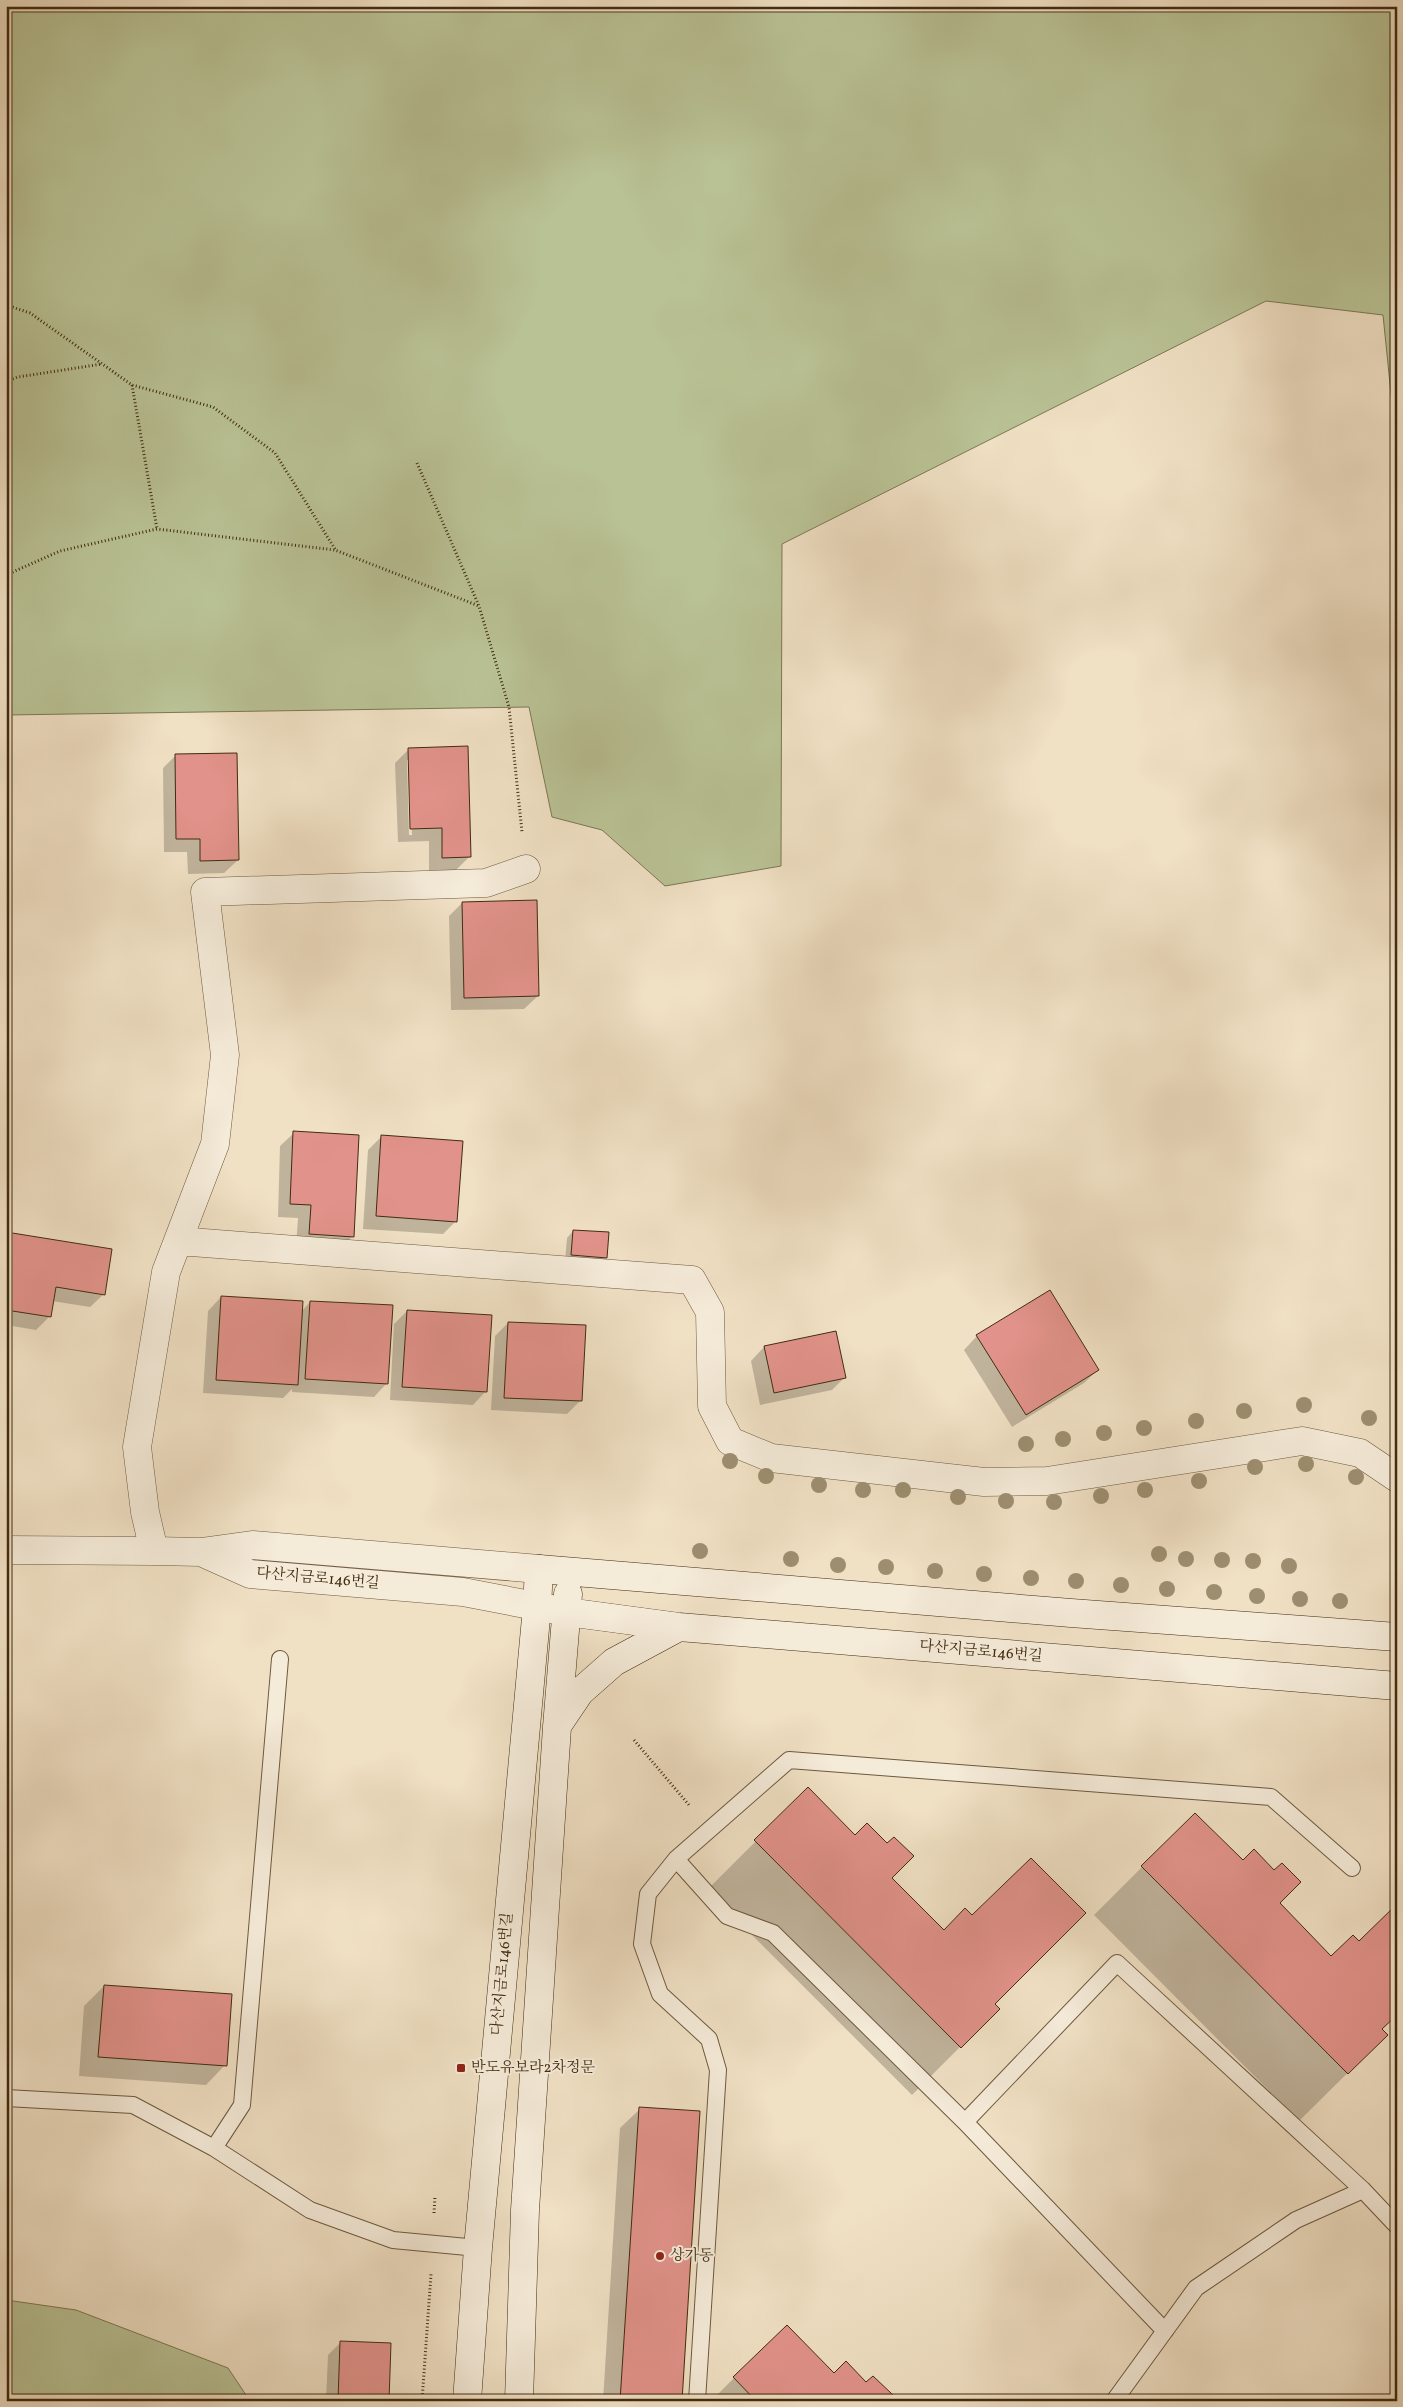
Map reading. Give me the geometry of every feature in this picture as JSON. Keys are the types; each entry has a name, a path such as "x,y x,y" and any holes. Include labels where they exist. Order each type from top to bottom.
{"street":[{"path":"154,1551 145,1512 137,1447 166,1272 215,1144 225,1055 206,892 486,883 526,869"},
{"path":"178,1241 692,1280 710,1312 712,1406 730,1440 771,1458 984,1482 1047,1481 1302,1440 1360,1453 1397,1478"},
{"name":"다산지금로146번길","path":"201,1552 252,1545 1397,1637"},
{"path":"6,1550 201,1552"},
{"name":"다산지금로146번길","path":"201,1552 250,1574 463,1592 567,1612 679,1627 1397,1686"},
{"name":"다산지금로146번길","path":"467,2401 478,2248 539,1569"},
{"path":"519,2401 525,2210 557,1727 570,1572"},
{"path":"557,1727 580,1692 614,1662 679,1627"}],"lane":[{"path":"214,2148 242,2105 280,1659"},
{"path":"697,2401 718,2070 709,2039 660,1994 642,1944 648,1894 676,1859 789,1760 1271,1797 1352,1868"},
{"path":"676,1859 728,1916 773,1934 965,2122 1165,2330"},
{"path":"965,2122 1117,1963 1363,2190 1397,2226"},
{"path":"6,2098 133,2105 214,2148 310,2210 393,2240 478,2248"},
{"path":"1114,2401 1196,2288 1296,2220 1363,2190"}],"path":[{"path":"6,305 30,313 132,385 213,408 276,452 335,550"},
{"path":"6,381 18,377 102,364"},
{"path":"132,385 156,529"},
{"path":"417,463 479,606 509,706 526,869"},
{"path":"6,575 60,551 156,529 335,550 479,606"},
{"path":"634,1740 708,1829"},
{"path":"422,2401 430,2293"}],"green space":[{"path":"6,6 1397,6 1397,453 1383,315 1266,301 782,544 781,866 665,886 602,830 552,817 529,707 6,715"},
{"path":"6,2300 76,2310 228,2368 250,2401 6,2401"}],"building":[{"path":"468,746 471,857 442,858 442,828 410,829 408,748"},
{"path":"237,753 239,860 200,861 200,839 176,839 175,754"},
{"path":"537,900 539,996 464,998 462,902"},
{"path":"293,1131 359,1135 354,1237 309,1234 311,1205 290,1204"},
{"path":"381,1135 463,1141 457,1222 376,1216"},
{"path":"573,1230 609,1232 607,1258 571,1255"},
{"path":"6,1232 112,1249 105,1295 56,1287 51,1317 6,1310"},
{"path":"1050,1290 1099,1370 1026,1415 976,1335"},
{"path":"221,1296 303,1301 298,1385 216,1380"},
{"path":"310,1301 393,1305 388,1384 305,1379"},
{"path":"407,1310 492,1315 487,1392 402,1387"},
{"path":"508,1322 586,1325 582,1401 504,1398"},
{"path":"836,1331 846,1378 774,1393 764,1346"},
{"path":"808,1787 855,1835 867,1823 887,1843 894,1837 914,1856 892,1878 944,1930 965,1908 972,1915 1031,1858 1086,1913 995,2004 1000,2009 961,2048 754,1840"},
{"path":"1195,1813 1243,1860 1254,1849 1274,1870 1282,1863 1301,1882 1280,1903 1331,1956 1353,1935 1359,1941 1397,1904 1397,2015 1382,2029 1388,2035 1348,2074 1141,1866"},
{"path":"104,1985 232,1994 227,2066 98,2057"},
{"name":"상가동","path":"639,2107 700,2111 682,2401 620,2401"},
{"path":"787,2325 834,2373 846,2361 866,2382 873,2376 893,2395 886,2401 756,2401 733,2377"},
{"path":"340,2341 391,2343 389,2401 338,2401"}],"place":[{"name":"반도유보라2차정문","path":"461,2068"},
{"name":"상가동","path":"660,2256"}]}
